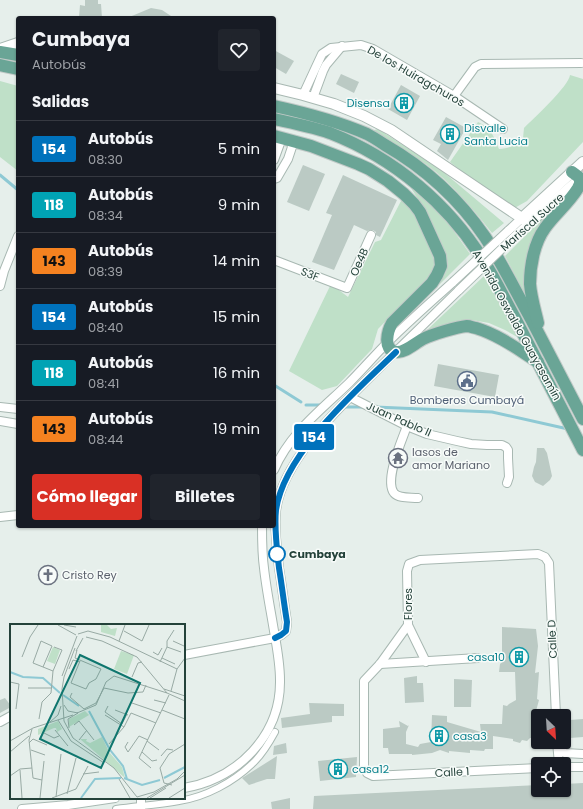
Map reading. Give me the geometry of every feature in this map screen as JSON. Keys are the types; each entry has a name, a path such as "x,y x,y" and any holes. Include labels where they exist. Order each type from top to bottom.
{"main road":[{"path":"0,50 16,54"},
{"path":"0,65 16,69"},
{"name":"Avenida Oswaldo Guayasamín","path":"276,106 337,122 368,135 420,167 443,188 484,237 503,268 583,419"},
{"name":"Avenida Oswaldo Guayasamín","path":"276,119 300,124 330,134 358,146 384,160 415,181 433,198 462,231 484,262 583,450"},
{"path":"278,137 311,146 369,169 388,181 404,194 420,212 440,256 440,270 432,283 392,323 388,330 392,347 402,351 423,339 453,329 468,326 483,330 500,338 538,362"},
{"path":"542,342 530,284 533,257 537,243 544,229 577,191 580,184 578,175"}],"street":[{"path":"0,50 16,44"},
{"name":"De los Huiragchuros","path":"308,97 314,69 322,54 332,48 361,45 373,50 454,96 503,129"},
{"path":"454,96 475,67 481,64 581,63"},
{"path":"276,89 334,104 364,116 391,130 525,220"},
{"path":"276,148 278,137"},
{"path":"276,178 288,159 294,141"},
{"name":"Mariscal Sucre","path":"392,347 459,290 525,220 578,175 583,162"},
{"path":"276,509 281,489 290,471 324,424 350,397 392,347 453,282 511,234"},
{"name":"Oe4B","path":"347,288 371,235"},
{"path":"0,286 4,271 16,241"},
{"name":"S3F","path":"276,261 347,288"},
{"path":"276,465 286,448 305,424 361,371 392,347"},
{"name":"Juan Pablo II","path":"350,397 407,426 427,434 481,445 502,445 506,447 508,450 509,476 507,483"},
{"path":"0,407 16,409"},
{"path":"0,421 16,424"},
{"path":"407,426 392,469 391,486 394,492 398,495 418,498"},
{"path":"0,517 16,515"},
{"path":"185,788 208,782 238,765 260,742 268,729 275,712 279,697 279,662 264,569 262,528"},
{"path":"185,655 275,638 286,631 287,622 275,528"},
{"name":"Flores","path":"367,773 364,767 364,680 380,664 408,625 409,564 420,560 538,554 545,557 549,563"},
{"name":"Calle D","path":"549,563 556,709"},
{"path":"408,625 426,662"},
{"path":"380,664 478,658"},
{"path":"0,722 10,717"},
{"path":"116,809 141,804 180,801 201,795 217,788 253,764 266,748 275,732"},
{"path":"561,749 565,753 583,754"},
{"path":"571,767 583,767"},
{"name":"Calle 1","path":"367,773 373,776 531,768"},
{"path":"22,809 107,799"}],"green space":[{"path":"570,75 583,79 583,142 527,201 511,210 450,162 478,122 489,130 499,149 515,145 523,138 524,128 564,87"},
{"path":"0,81 16,85 16,169 0,157"},
{"path":"378,129 441,170 504,223 492,233 469,205 443,178 418,158 371,131"},
{"path":"411,188 432,206 451,227 470,254 439,285 446,272 447,260 440,239"},
{"path":"402,199 414,215 428,243 437,268 378,329 372,349 337,386 322,390 289,371 331,284 348,297 375,242 381,240"},
{"path":"550,211 538,228 530,304 505,256"},
{"path":"484,276 519,338 489,323 472,320 427,330"}],"building":[{"path":"85,0 98,0 98,4 101,4 102,16 79,16 80,5 85,6"},
{"path":"151,8 162,10 171,16 132,16"},
{"path":"276,51 294,61 286,74 276,68"},
{"path":"341,74 359,82 354,93 336,84"},
{"name":"Disensa","path":"401,85 420,96 407,120 388,109"},
{"name":"Disvalle Santa Lucia","path":"446,117 466,128 448,160 437,151 441,144 433,140"},
{"path":"303,165 325,174 309,211 287,202"},
{"path":"343,175 397,200 380,237 376,235 376,232 373,230 367,231 354,225 334,270 312,262 332,215 326,213"},
{"name":"Bomberos Cumbayá","path":"438,364 499,375 495,397 434,386"},
{"path":"537,448 544,448 547,453 552,476 543,486 535,482 532,476 536,462"},
{"path":"502,627 536,629 538,646 535,673 539,672 537,699 539,700 537,709 531,709 531,738 527,741 522,740 520,743 513,741 513,739 493,736 493,749 485,749 484,751 470,750 470,753 449,751 449,753 440,750 432,753 412,755 389,754 388,748 383,748 383,729 400,727 399,721 408,726 409,725 406,732 406,744 418,747 420,744 431,742 432,715 447,716 447,722 481,732 480,724 502,724 503,705 507,706 516,700 515,672 499,672 500,664 502,662"},
{"path":"417,676 417,683 423,683 424,702 405,703 404,678"},
{"path":"454,679 472,680 471,707 454,707"},
{"path":"5,698 10,705 10,708 0,713 0,700"},
{"path":"309,703 344,704 344,716 332,716 332,722 282,728 281,718 310,714"},
{"path":"583,719 583,737 571,738 571,720"},
{"path":"286,743 287,753 273,755 274,746"},
{"path":"277,756 275,779 267,779 249,785 242,778"},
{"name":"casa12","path":"357,757 356,777 320,781 318,761"},
{"path":"583,783 583,809 313,809 314,796 531,785 531,797 571,797 571,784"},
{"path":"290,798 290,809 272,809 271,802"}],"waterway":[{"path":"0,175 16,188"},
{"path":"276,386 301,402"},
{"path":"306,405 322,405"},
{"path":"344,407 363,407"},
{"path":"375,407 492,412 568,429"}],"bus line":[{"name":"154","path":"276,509 281,489 290,471 306,447 324,424 396,352"},
{"name":"154","path":"275,528 277,554 287,622 286,631 275,638"}],"place":[{"name":"Disensa","path":"404,103"},
{"name":"Disvalle Santa Lucia","path":"450,134"},
{"name":"Bomberos Cumbayá","path":"467,381"},
{"name":"lasos de amor Mariano","path":"398,458"},
{"name":"Cumbaya","path":"277,554"},
{"name":"Cristo Rey","path":"48,575"},
{"name":"casa10","path":"519,657"},
{"name":"casa3","path":"439,736"},
{"name":"casa12","path":"338,769"}]}
